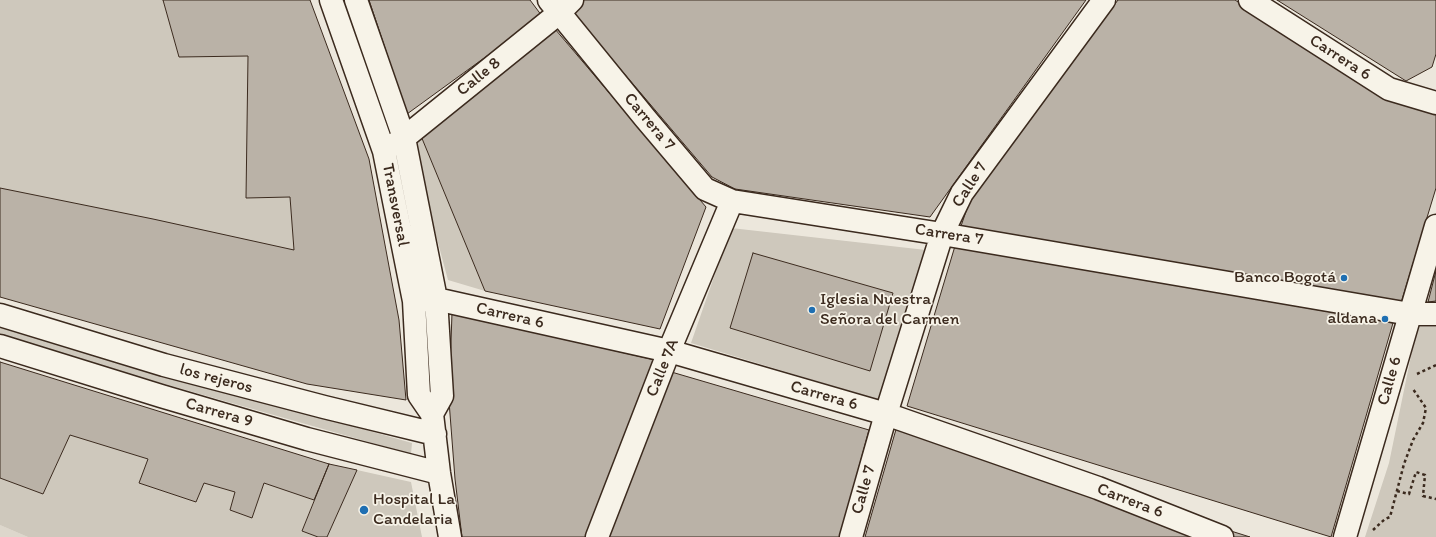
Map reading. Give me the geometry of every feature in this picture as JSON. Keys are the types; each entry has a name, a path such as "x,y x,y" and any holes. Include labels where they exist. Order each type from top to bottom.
{"street":[{"name":"Transversal","path":"331,0 384,151 414,301 419,395 433,424 439,473 450,537"},
{"name":"Transversal","path":"356,0 404,138 436,299 442,396 433,424"},
{"name":"Calle 7","path":"851,537 886,414 942,234 962,193 1104,0"},
{"name":"Carrera 6","path":"1250,0 1389,89 1436,104"},
{"name":"Calle 8","path":"384,151 404,138 560,4"},
{"name":"Carrera 7","path":"560,4 645,118 705,189 732,201 942,234 1410,314 1436,314"},
{"name":"Calle 7A","path":"597,537 669,352 732,201"},
{"name":"Calle 6","path":"1345,537 1436,226"},
{"name":"Carrera 6","path":"414,301 436,299 669,352 886,414 1098,488 1222,537"},
{"name":"los rejeros","path":"0,315 164,365 324,407 433,424"},
{"name":"Carrera 9","path":"0,346 299,437 439,473"}],"path":[{"path":"1415,375 1436,365"},
{"path":"1372,531 1385,519 1390,517 1404,464 1413,440 1423,423 1426,408 1413,388"},
{"path":"1397,491 1409,494 1416,472 1425,475 1422,496 1436,499"}],"shaded area":[{"path":"0,0 163,0 179,57 248,56 246,198 290,197 294,250 0,189"},
{"path":"421,136 485,291 448,280 412,146"},
{"path":"731,228 926,250 879,400 691,343","holes":["753,253 893,293 870,371 730,328"]},
{"path":"0,327 412,443 411,454 3,338 0,337"},
{"path":"1417,327 1436,327 1436,537 1365,537 1389,463"},
{"path":"70,435 148,459 139,483 196,502 204,483 235,492 230,510 252,518 264,483 314,500 302,531 318,537 28,537 0,525 0,478 43,494"},
{"name":"Hospital La Candelaria","path":"357,470 411,482 422,537 327,537"},
{"path":"0,525 28,537 0,537"}],"building":[{"path":"163,0 310,0 369,159 399,320 406,400 307,384 0,297 0,188 153,219 294,250 290,197 246,198 248,56 179,57"},
{"path":"369,0 530,0 542,16 407,114"},
{"path":"582,0 1086,0 930,217 735,189 712,177 571,11"},
{"path":"1118,0 1235,0 1387,96 1436,110 1436,188 1401,303 961,226 972,194"},
{"path":"1277,0 1436,0 1436,54 1432,67 1406,81"},
{"path":"555,29 706,207 660,329 485,291 421,136"},
{"path":"955,246 1393,323 1331,537 907,406"},
{"name":"Iglesia Nuestra Señora del Carmen","path":"753,253 893,293 870,371 730,328"},
{"path":"1436,271 1436,301 1428,302"},
{"path":"452,313 655,360 589,537 462,537 455,479 449,401"},
{"path":"0,362 329,464 314,500 264,483 252,518 230,510 235,492 204,483 196,502 139,483 148,459 70,435 43,494 0,478"},
{"path":"668,371 869,430 840,537 606,537"},
{"path":"897,426 1250,537 865,537"},
{"path":"329,464 357,470 327,537 318,537 302,531"}],"place":[{"name":"Banco Bogotá","path":"1344,278"},
{"name":"Iglesia Nuestra Señora del Carmen","path":"812,310"},
{"name":"aldana","path":"1385,319"},
{"name":"Hospital La Candelaria","path":"364,510"}]}
